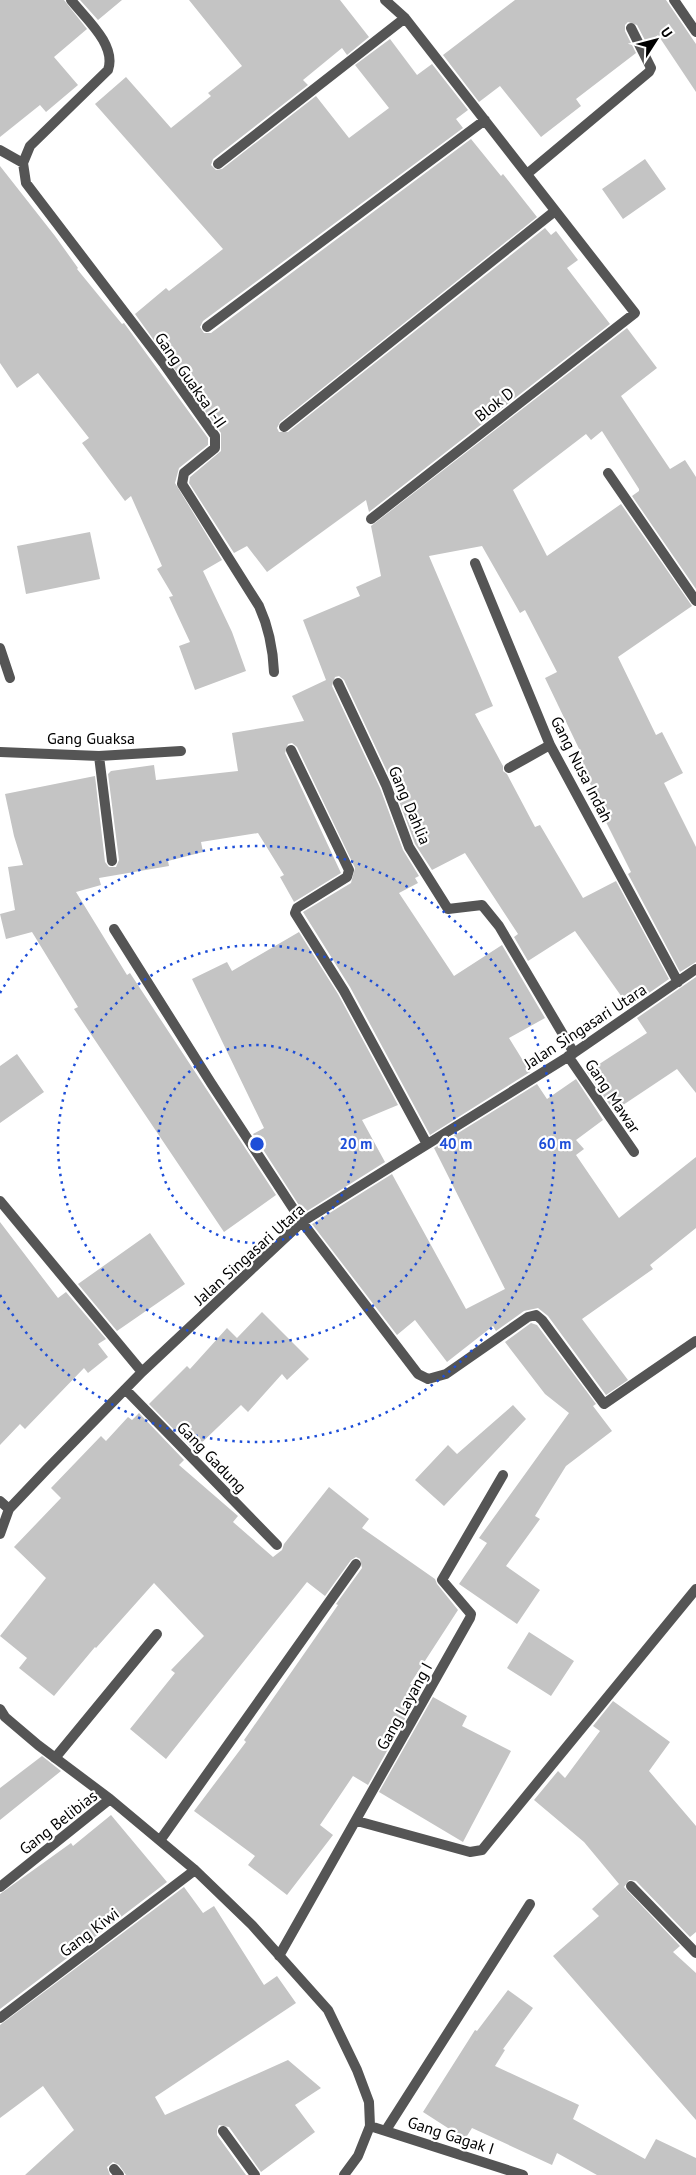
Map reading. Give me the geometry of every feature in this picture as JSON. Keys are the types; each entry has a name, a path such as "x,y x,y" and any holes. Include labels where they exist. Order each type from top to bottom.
{"street":[{"path":"0,150 23,163 30,146 108,70 111,62 105,44 71,0"},
{"path":"284,427 556,211 405,18 385,0"},
{"path":"674,0 696,32"},
{"path":"218,164 405,18"},
{"path":"527,174 649,72 651,68 631,28"},
{"path":"207,327 484,120"},
{"name":"Gang Guaksa I-II","path":"23,163 26,183 164,364 215,436 215,448 184,473 182,484 259,606 268,626 274,649 274,672"},
{"name":"Blok D","path":"371,519 635,313 556,211"},
{"path":"608,474 696,601"},
{"name":"Gang Nusa Indah","path":"475,562 550,745 678,982"},
{"path":"0,648 10,678"},
{"name":"Gang Dahlia","path":"338,683 386,786 409,847 448,909 482,905 499,926 571,1054"},
{"path":"509,768 550,745"},
{"path":"291,750 350,870 347,877 297,908 295,913 344,991 427,1144"},
{"name":"Gang Guaksa","path":"0,752 98,756 181,751"},
{"path":"98,756 112,861"},
{"path":"114,929 211,1083 302,1222 418,1374 428,1379 446,1374 528,1316 536,1315 542,1320 604,1404 696,1341"},
{"name":"Jalan Singasari Utara","path":"9,1509 142,1372 302,1222 571,1054 696,970"},
{"name":"Gang Mawar","path":"571,1054 634,1152"},
{"path":"0,1201 142,1372"},
{"name":"Gang Gadung","path":"126,1390 277,1545"},
{"name":"Gang Layang I","path":"280,1956 470,1618 468,1610 442,1580 502,1475"},
{"path":"0,1501 9,1509 0,1534"},
{"path":"160,1839 356,1564"},
{"path":"356,1821 470,1852 482,1850 696,1589"},
{"path":"55,1758 157,1634"},
{"path":"2,1716 110,1799 195,1870 252,1925 328,2010 357,2070 369,2102 370,2126 358,2156 344,2175"},
{"name":"Gang Belibias","path":"0,1887 110,1799"},
{"name":"Gang Kiwi","path":"0,2018 195,1870"},
{"path":"631,1886 696,1953"},
{"path":"386,2130 530,1904"},
{"name":"Gang Gagak I","path":"370,2126 523,2175"},
{"path":"223,2131 255,2175"}],"building":[{"path":"0,0 64,0 87,29 54,57 78,85 46,112 40,105 0,137"},
{"path":"80,0 122,0 98,20"},
{"path":"189,0 340,0 369,37 347,55 342,48 303,80 308,85 213,159 211,165 216,170 222,169 316,96 349,138 389,108 355,65 390,39 417,75 432,64 468,110 456,119 463,128 203,321 200,327 204,333 211,333 471,139 501,176 503,174 537,217 280,422 277,428 279,432 288,432 545,228 551,235 556,231 578,260 567,268 610,324 369,512 366,500 267,572 247,546 234,553 189,483 190,477 221,451 221,433 135,314 166,288 169,291 223,249 95,104 126,77 171,128 211,96 208,93 242,66"},
{"path":"515,0 666,0 696,44 696,92 658,35 647,44 637,25 628,22 625,25 625,31 636,53 576,99 581,106 541,137 500,86 479,102 443,55"},
{"path":"645,159 666,189 623,219 602,189"},
{"path":"0,166 55,236 77,269 122,324 124,323 208,438 208,445 179,468 175,483 222,560 203,571 232,632 246,671 195,690 179,646 190,642 169,597 173,596 157,569 162,566 131,496 125,501 82,443 89,438 38,373 17,388 0,363"},
{"path":"627,328 657,368 621,396 670,469 685,460 696,477 696,589 632,496 639,489 602,431 591,440 586,434 513,490 547,556 621,504 692,606 618,657 656,735 662,732 683,773 664,783 696,847 696,962 680,972 628,874 631,872 600,810 603,809 577,758 582,755 545,678 557,672 525,610 520,613 482,546 429,556 493,706 475,714 503,766 503,771 507,774 535,827 540,825 583,898 616,881 669,979 629,1007 575,931 528,961 514,937 518,934 465,853 432,870 415,844 392,782 344,680 339,676 335,677 332,686 380,788 403,850 419,876 415,878 418,883 399,893 454,976 502,945 545,1018 509,1038 530,1072 430,1135 350,987 303,912 351,883 355,868 297,747 292,743 288,744 285,753 341,873 294,902 280,877 284,875 258,833 201,842 203,852 168,861 169,866 99,878 101,885 76,892 127,975 130,973 276,1195 224,1232 74,1009 78,1007 32,932 6,939 0,914 15,910 8,867 23,865 14,836 5,794 95,776 105,862 109,867 116,867 119,860 108,774 111,771 154,765 156,780 238,771 232,733 304,721 292,696 326,680 303,620 360,596 356,587 381,576 371,526"},
{"path":"90,532 100,579 26,594 17,546"},
{"path":"299,932 338,994 398,1105 362,1120 385,1162 304,1213 253,1134 264,1128 192,979 227,962 232,971"},
{"path":"696,977 696,1093 677,1069 614,1111 587,1072 647,1033 637,1018"},
{"path":"17,1054 44,1092 0,1123 0,1066"},
{"path":"576,1079 603,1120 576,1140 584,1149 576,1155 619,1218 696,1157 696,1228 650,1265 653,1269 582,1319 628,1380 606,1395 548,1316 538,1308 524,1311 496,1331 493,1326 447,1362 415,1320 397,1335 312,1224 392,1174 466,1309 505,1289 434,1148 537,1084 547,1099"},
{"path":"0,1222 58,1298 66,1292 106,1339 98,1344 108,1357 88,1373 84,1368 25,1429 20,1424 0,1445"},
{"path":"150,1233 185,1284 117,1331 78,1284"},
{"path":"262,1312 309,1359 287,1380 282,1374 248,1412 241,1405 194,1450 149,1404 187,1366 190,1369 227,1328 237,1338"},
{"path":"531,1323 537,1325 596,1404 593,1406 612,1431 566,1466 535,1516 540,1519 506,1566 540,1590 517,1624 459,1584 487,1543 479,1538 569,1413 545,1394 505,1342"},
{"path":"513,1405 526,1419 444,1506 415,1480 448,1445 457,1454"},
{"path":"139,1413 184,1460 179,1465 238,1516 233,1522 273,1557 282,1550 284,1544 329,1487 369,1519 362,1528 435,1579 458,1610 410,1684 421,1690 368,1785 353,1776 320,1825 333,1835 287,1895 248,1865 255,1856 194,1811 246,1742 244,1740 338,1605 336,1604 362,1568 360,1559 356,1557 351,1560 325,1596 307,1582 166,1759 130,1729 175,1673 171,1670 204,1636 154,1583 95,1647 54,1696 19,1668 27,1658 0,1636 46,1578 14,1547 61,1498 51,1488 101,1436 106,1441 128,1417 132,1420"},
{"path":"529,1632 574,1661 551,1696 507,1668"},
{"path":"433,1697 467,1716 462,1726 511,1751 463,1842 379,1792"},
{"path":"613,1701 670,1742 649,1771 696,1826 696,1932 690,1937 636,1881 629,1880 624,1887 680,1946 673,1952 696,1973 696,2120 553,1956 599,1916 592,1909 619,1884 584,1842 534,1800 558,1771 565,1778 600,1731 593,1726"},
{"path":"42,1756 61,1771 0,1820 0,1788"},
{"path":"111,1815 167,1882 0,2009 0,1894 71,1843 73,1846"},
{"path":"184,1887 203,1913 214,1906 264,1985 277,1976 296,2003 155,2097 165,2115 288,2060 321,2088 295,2105 315,2132 261,2172 229,2127 219,2125 217,2135 246,2175 126,2175 119,2165 113,2162 107,2167 110,2175 25,2175 74,2130 43,2086 0,2118 0,2025"},
{"path":"508,1990 533,2008 503,2049 505,2050 495,2066 579,2105 573,2119 645,2159 656,2139 696,2158 696,2175 597,2175 557,2153 552,2165 472,2128 465,2139 423,2112 475,2030 477,2031"}]}
